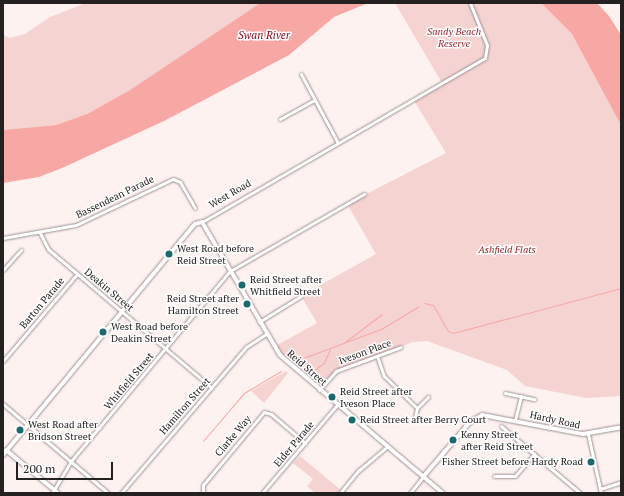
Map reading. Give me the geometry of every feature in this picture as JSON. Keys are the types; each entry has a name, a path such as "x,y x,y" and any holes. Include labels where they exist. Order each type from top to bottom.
{"street":[{"name":"West Road","path":"3,455 195,224 202,222 337,141 484,58 486,45 470,3"},
{"path":"301,74 337,141"},
{"path":"280,119 314,100"},
{"name":"Bassendean Parade","path":"3,238 82,223 173,179 180,182 195,208"},
{"name":"Whitfield Street","path":"53,491 71,461 167,349 230,271 364,194"},
{"name":"Reid Street","path":"202,222 266,334 284,359 443,493"},
{"name":"Deakin Street","path":"40,232 48,249 211,387"},
{"path":"3,270 21,250"},
{"name":"Barton Parade","path":"3,361 77,274"},
{"path":"259,322 301,296"},
{"name":"Hamilton Street","path":"121,493 246,347 266,334"},
{"name":"Iveson Place","path":"319,390 334,372 401,347"},
{"path":"377,356 384,376 417,408"},
{"path":"505,393 534,399"},
{"path":"515,420 521,396"},
{"path":"415,417 417,408 428,397"},
{"path":"3,404 108,493"},
{"name":"Elder Parade","path":"262,493 337,405"},
{"name":"Clarke Way","path":"204,493 203,485 264,412 271,414 305,443"},
{"name":"Hardy Road","path":"423,477 470,422 485,414 588,434 621,427"},
{"path":"501,426 580,493"},
{"path":"588,434 601,491 621,482"},
{"path":"340,493 358,471 387,446"},
{"path":"6,450 53,491 58,493"},
{"path":"494,476 515,476 534,454"},
{"path":"410,493 423,477"}],"green space":[{"path":"86,3 260,3 130,90 87,114 56,125 3,130 3,35 10,38 25,34 50,17"},
{"name":"Ashfield Flats","path":"395,3 541,3 572,34 598,78 621,125 621,396 586,398 525,386 507,370 427,341 413,342 339,370 320,390 274,347 317,323 301,296 376,254 347,204 446,153 413,99 442,83"},
{"path":"286,371 288,373 264,403 251,391"},
{"path":"300,456 342,491 340,493 315,493 307,486 313,479 293,463"}],"water":[{"name":"Swan River","path":"260,3 368,3 334,17 289,55 164,121 39,177 3,183 3,130 56,125 87,114 130,90"},
{"path":"541,3 597,3 609,16 621,35 621,125 572,34"}],"waterway":[{"path":"424,303 433,305 448,331 453,333 621,288"},
{"path":"298,360 381,329 419,306"},
{"path":"345,342 382,314"},
{"path":"315,369 324,363 330,349"},
{"path":"203,441 244,393 281,371"}],"place":[{"name":"West Road before Reid Street","path":"169,254"},
{"name":"Reid Street after Whitfield Street","path":"242,285"},
{"name":"Reid Street after Hamilton Street","path":"247,304"},
{"name":"West Road before Deakin Street","path":"103,332"},
{"name":"Reid Street after Iveson Place","path":"332,397"},
{"name":"Reid Street after Berry Court","path":"352,420"},
{"name":"West Road after Bridson Street","path":"20,430"},
{"name":"Kenny Street after Reid Street","path":"453,440"},
{"name":"Fisher Street before Hardy Road","path":"591,462"}],"park label":[{"name":"Sandy Beach Reserve","path":"454,36"}]}
